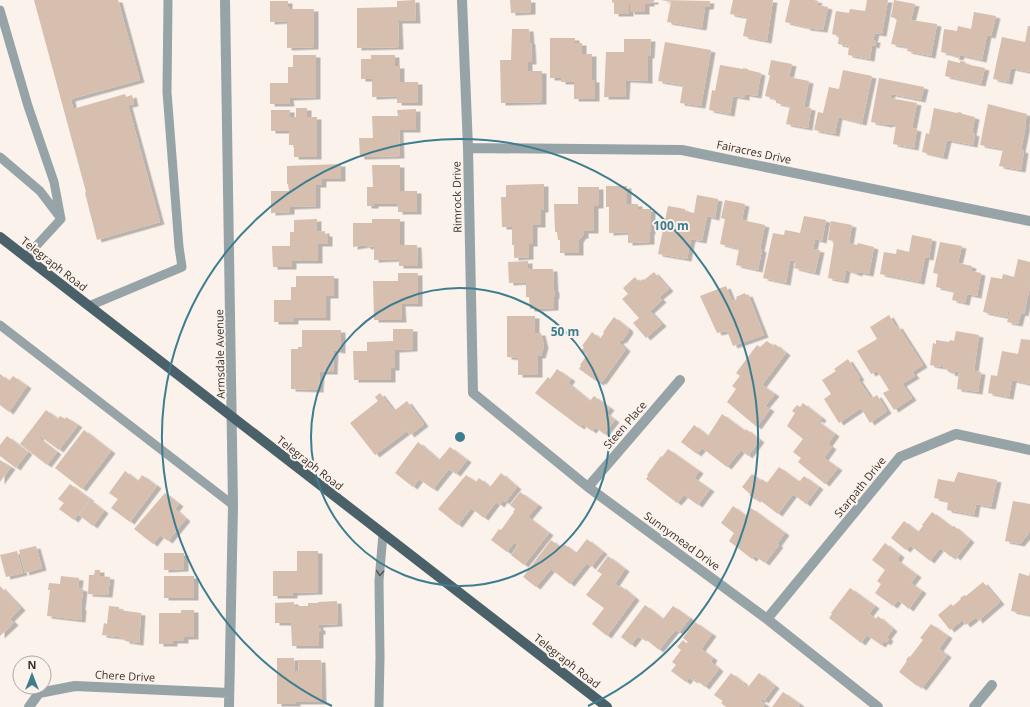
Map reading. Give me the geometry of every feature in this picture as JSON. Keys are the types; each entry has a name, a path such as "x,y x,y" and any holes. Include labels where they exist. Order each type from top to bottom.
{"main road":[{"name":"Telegraph Road","path":"0,237 607,707"}],"street":[{"name":"Armsdale Avenue","path":"225,0 233,418 233,505 229,707"},
{"name":"Rimrock Drive","path":"462,0 468,148 473,393"},
{"name":"Fairacres Drive","path":"468,148 682,150 1030,221"},
{"name":"Steen Place","path":"588,487 680,380"},
{"name":"Sunnymead Drive","path":"473,393 588,487 767,619 878,707"},
{"name":"Starpath Drive","path":"767,619 900,457 956,434 1030,450"},
{"path":"974,707 992,685"},
{"name":"Chere Drive","path":"29,707 39,693 75,686 229,693"}],"lane":[{"path":"89,306 182,267 179,247 167,92 168,0"},
{"path":"0,10 28,106 54,182 61,219"},
{"path":"0,157 40,191 61,219"},
{"path":"26,258 61,219"},
{"path":"0,324 233,505"},
{"path":"379,707 379,581 383,534"}],"building":[{"path":"34,0 118,0 140,80 71,99 73,109 125,94 126,97 132,95 134,104 128,105 160,222 97,240 86,192"},
{"path":"415,0 416,21 398,21 399,47 357,48 357,8 397,7 397,1"},
{"path":"510,0 531,0 531,12 511,13"},
{"path":"612,0 654,0 654,2 645,4 645,12 630,12 629,2 629,14 614,14 614,2 612,3"},
{"path":"661,0 710,1 709,7 705,7 702,28 667,22 671,2"},
{"path":"733,0 773,0 767,41 743,36 747,17 730,14"},
{"path":"790,0 814,0 818,1 817,5 828,7 823,30 806,28 785,22"},
{"path":"867,0 888,0 882,34 875,33 873,40 876,40 875,46 872,45 870,59 848,55 849,46 838,44 839,36 832,34 836,11 849,13 850,9 865,11"},
{"path":"894,0 915,4 911,20 937,24 931,56 907,51 908,47 891,44 897,19 891,17"},
{"path":"270,1 288,1 288,7 290,7 290,9 314,9 314,47 287,48 287,21 270,22"},
{"path":"974,12 996,16 991,36 987,35 982,60 960,55 959,58 954,57 955,55 941,52 944,29 957,31 958,26 971,29"},
{"path":"1028,26 1030,26 1030,72 1011,68 1008,82 993,79 1002,37 1025,42"},
{"path":"512,29 529,29 532,62 528,62 528,71 542,71 542,102 501,103 500,60 511,60"},
{"path":"550,38 575,38 575,43 582,43 582,54 592,54 592,80 595,80 595,99 574,99 574,82 561,82 561,78 550,78"},
{"path":"624,39 651,39 650,56 648,56 648,81 626,80 625,97 604,97 606,52 624,52"},
{"path":"665,42 711,50 701,106 680,103 683,85 658,81"},
{"path":"293,55 316,55 316,97 289,98 290,104 270,104 270,83 288,83 288,67 293,67"},
{"path":"371,55 395,55 395,66 400,66 400,82 418,82 418,103 397,103 397,96 372,97 372,79 361,79 361,59 371,59"},
{"path":"771,60 792,64 789,77 809,81 804,107 811,108 808,128 786,124 790,106 776,103 776,99 765,96 770,75 768,75"},
{"path":"948,60 960,63 960,61 966,62 965,64 985,68 981,84 945,76"},
{"path":"720,65 743,68 761,73 757,96 745,94 745,98 733,96 730,114 709,110 712,90 715,91"},
{"path":"843,70 872,76 862,123 838,117 835,134 814,130 818,112 823,113 829,87 839,89"},
{"path":"879,78 924,87 921,100 891,94 890,98 917,103 912,128 917,129 914,148 893,144 896,125 871,122"},
{"path":"988,104 1027,114 1021,150 1024,151 1021,170 999,166 1003,149 980,145"},
{"path":"296,108 307,108 307,117 317,117 317,157 294,157 294,145 289,145 289,131 271,131 271,110 290,110 290,117 296,117"},
{"path":"934,108 958,112 975,117 972,133 975,134 973,145 947,140 943,157 922,152 926,133 929,134"},
{"path":"416,109 416,130 399,130 400,156 360,157 359,138 373,138 372,116 398,116 397,110"},
{"path":"341,164 341,179 322,179 322,185 316,185 316,206 290,207 290,212 271,213 271,191 289,191 287,184 287,166"},
{"path":"372,165 400,165 400,191 417,191 417,212 398,212 397,204 374,204 374,206 367,206 367,187 373,187"},
{"path":"544,184 544,210 541,210 541,225 533,225 533,244 529,244 529,257 514,258 512,227 502,227 501,197 506,197 506,185"},
{"path":"606,186 627,186 627,204 638,204 638,209 651,209 650,242 628,243 628,232 609,233 609,207 606,207"},
{"path":"578,187 599,187 599,206 594,206 594,231 584,231 584,236 582,236 579,240 579,253 560,253 560,240 558,240 557,232 555,232 554,204 578,204"},
{"path":"697,195 718,199 715,218 707,216 702,241 691,239 687,259 658,254 668,206 685,209 685,211 694,213"},
{"path":"725,200 745,204 742,220 765,225 760,249 762,250 758,270 736,265 739,249 720,244 725,219 721,218"},
{"path":"804,216 826,220 822,241 815,239 813,249 820,250 815,273 794,268 796,261 790,260 786,283 763,278 773,233 784,235 785,230 800,233"},
{"path":"317,219 317,232 325,231 325,234 328,234 328,244 318,244 318,261 292,261 292,267 273,267 272,246 290,246 290,232 294,232 294,220"},
{"path":"372,219 400,219 400,245 417,245 418,266 399,266 399,259 374,260 374,246 366,247 366,245 353,247 353,223 372,223"},
{"path":"831,221 852,225 849,243 857,245 858,243 874,247 869,274 858,272 858,274 846,270 844,281 828,278 834,241 828,240"},
{"path":"912,235 932,239 929,258 925,257 920,282 880,274 884,252 896,254 897,249 909,252"},
{"path":"940,242 962,246 958,263 972,266 971,271 981,273 977,296 967,294 965,303 952,300 954,291 936,287 938,274 933,273"},
{"path":"1018,259 1030,262 1030,286 1024,314 1021,313 1018,324 1007,322 1010,311 1008,310 1007,317 983,312 991,277 1002,279 1003,274 1014,277"},
{"path":"528,261 528,268 530,269 553,269 555,290 554,308 530,309 529,297 526,297 526,282 509,283 508,262"},
{"path":"654,272 669,289 659,297 662,300 650,311 662,324 646,338 633,323 639,318 622,299 628,294 623,288 635,277 639,282"},
{"path":"398,273 418,273 418,304 401,304 402,320 374,320 373,281 398,281"},
{"path":"296,276 334,276 334,296 326,296 326,318 294,318 294,322 274,322 274,300 291,300 291,287 296,287"},
{"path":"726,286 732,301 737,299 736,297 745,293 746,295 748,294 764,335 733,346 727,331 717,333 700,296"},
{"path":"889,315 896,327 898,326 923,365 912,372 915,376 902,384 912,398 894,410 883,393 889,390 877,371 871,374 857,351 877,339 870,327"},
{"path":"507,316 535,316 535,333 541,333 544,346 541,356 538,356 538,375 518,375 518,358 507,357"},
{"path":"614,317 629,329 622,341 621,340 619,342 626,349 602,382 601,381 599,383 579,369 587,355 581,351 584,347 582,346 592,332 600,339 604,333 603,332"},
{"path":"393,329 413,329 413,349 395,350 395,368 391,368 391,380 354,380 353,351 367,351 367,342 393,341"},
{"path":"302,330 341,330 341,351 334,350 333,372 320,372 319,390 291,389 291,349 298,349 298,347 302,347"},
{"path":"956,331 979,335 974,371 981,372 978,392 957,389 959,372 955,371 954,374 950,373 950,370 943,369 944,365 942,364 942,367 930,365 933,343 936,344 936,340 949,342 950,340 954,341"},
{"path":"1021,339 1030,340 1030,384 1012,380 1009,397 988,393 991,375 997,376 1002,351 1018,354"},
{"path":"767,341 773,346 775,344 786,353 762,385 775,394 765,406 770,409 757,427 727,402 736,389 732,386 740,376 736,373 757,345 760,347"},
{"path":"848,359 860,378 858,379 870,397 872,398 877,395 887,411 870,423 861,408 839,423 824,399 831,394 822,380 836,371 834,369"},
{"path":"557,369 571,379 568,383 590,401 594,396 610,408 606,413 615,420 604,434 595,427 592,431 582,424 580,427 535,393 548,377 550,379"},
{"path":"0,374 9,381 13,376 27,386 9,412 0,405"},
{"path":"380,393 394,411 407,401 424,424 410,435 407,431 375,455 350,423 378,401 375,397"},
{"path":"803,403 822,418 820,421 817,419 816,420 835,434 828,444 832,447 824,458 838,468 825,484 798,462 801,458 793,452 803,439 787,426 795,413 792,411 797,405 800,407"},
{"path":"46,410 58,419 60,416 65,419 66,417 78,425 59,450 40,436 39,438 57,452 47,465 20,444"},
{"path":"722,414 760,440 748,456 741,450 727,467 702,448 697,454 681,442 694,425 708,436"},
{"path":"84,430 111,451 82,489 55,468"},
{"path":"7,436 28,452 16,468 0,456 0,445"},
{"path":"418,442 439,460 450,447 467,460 456,474 449,469 433,489 419,479 413,487 395,473"},
{"path":"668,449 699,471 694,478 710,489 698,505 684,495 677,503 646,479 648,476 647,475"},
{"path":"0,460 11,467 0,482"},
{"path":"779,467 798,481 800,481 804,476 819,487 806,504 793,494 778,514 757,498 756,500 749,495 750,494 742,487 752,474 761,481 762,479 767,483"},
{"path":"125,471 138,481 142,475 157,486 130,522 111,508 118,499 109,493"},
{"path":"958,472 997,480 991,507 976,504 974,515 947,510 948,501 934,498 938,479 954,482"},
{"path":"501,473 517,487 505,502 503,500 500,505 496,502 484,518 471,508 458,525 438,509 466,475 476,482 479,478 490,487"},
{"path":"70,484 90,499 74,520 59,509 64,503 58,499"},
{"path":"520,492 538,505 528,517 549,533 524,565 511,555 518,545 514,542 507,552 491,540 499,529 501,530 514,512 515,509 510,505"},
{"path":"165,493 179,504 175,509 186,519 168,541 160,535 153,544 134,529"},
{"path":"90,500 104,511 93,526 79,515"},
{"path":"1013,501 1030,504 1030,533 1020,544 1005,541"},
{"path":"733,506 746,516 751,508 785,533 777,544 779,545 765,563 755,556 752,559 729,541 734,533 721,523"},
{"path":"932,512 952,527 954,526 970,540 956,558 953,555 951,557 940,548 930,561 910,545 906,550 891,538 904,521 918,532"},
{"path":"587,539 603,552 591,567 587,563 570,584 551,569 536,587 523,577 551,540 561,548 564,544 576,553"},
{"path":"885,543 900,555 897,560 917,575 911,583 922,591 909,609 898,600 893,606 875,593 881,584 877,581 885,570 872,560"},
{"path":"36,546 42,568 25,573 19,550"},
{"path":"17,551 23,573 6,577 0,555"},
{"path":"297,551 318,551 318,592 293,593 293,596 273,596 273,571 297,571"},
{"path":"164,553 184,553 184,569 164,570"},
{"path":"608,556 625,569 615,584 620,588 621,586 635,598 607,636 592,624 604,608 586,595 602,574 597,571"},
{"path":"95,570 100,570 100,576 110,577 108,595 88,594 89,575 94,575"},
{"path":"1030,572 1030,615 1011,611 1019,573 1029,576"},
{"path":"61,576 79,578 78,588 83,589 81,620 47,616 50,590 48,590 49,583 60,584"},
{"path":"164,576 194,576 194,598 164,598"},
{"path":"983,582 1000,602 978,621 976,617 966,625 962,620 950,630 938,615 951,604 953,606 961,599 960,598 965,595 966,596"},
{"path":"0,586 21,608 10,619 14,623 0,636"},
{"path":"850,588 875,606 869,614 876,619 878,616 893,629 887,637 889,639 886,643 884,641 881,645 867,635 861,643 829,618 832,614 831,613"},
{"path":"337,601 338,624 319,625 321,632 319,632 319,646 292,646 291,623 275,623 275,603 294,602 294,606 308,606 308,603"},
{"path":"645,605 663,619 673,606 690,618 679,632 675,630 659,650 643,637 642,639 638,636 631,645 621,637"},
{"path":"109,606 119,607 119,610 141,613 139,643 125,641 125,639 119,637 102,635 104,623 107,624"},
{"path":"181,610 194,610 194,637 184,637 184,641 173,641 173,644 159,644 159,613 181,613"},
{"path":"695,622 712,634 701,649 713,658 711,662 719,669 705,687 695,679 694,681 689,678 686,682 671,671 676,665 672,662 681,650 677,647 683,640 686,643 688,642 683,638"},
{"path":"931,624 948,636 939,649 947,655 922,688 918,685 917,686 899,672 909,656 910,657 923,640 920,638"},
{"path":"277,658 294,658 295,671 299,671 298,660 321,660 322,702 277,704"},
{"path":"731,673 748,687 759,673 775,686 764,701 762,699 760,701 765,704 763,707 726,707 721,703 723,701 714,695"},
{"path":"783,692 800,704 798,707 772,707"}]}
